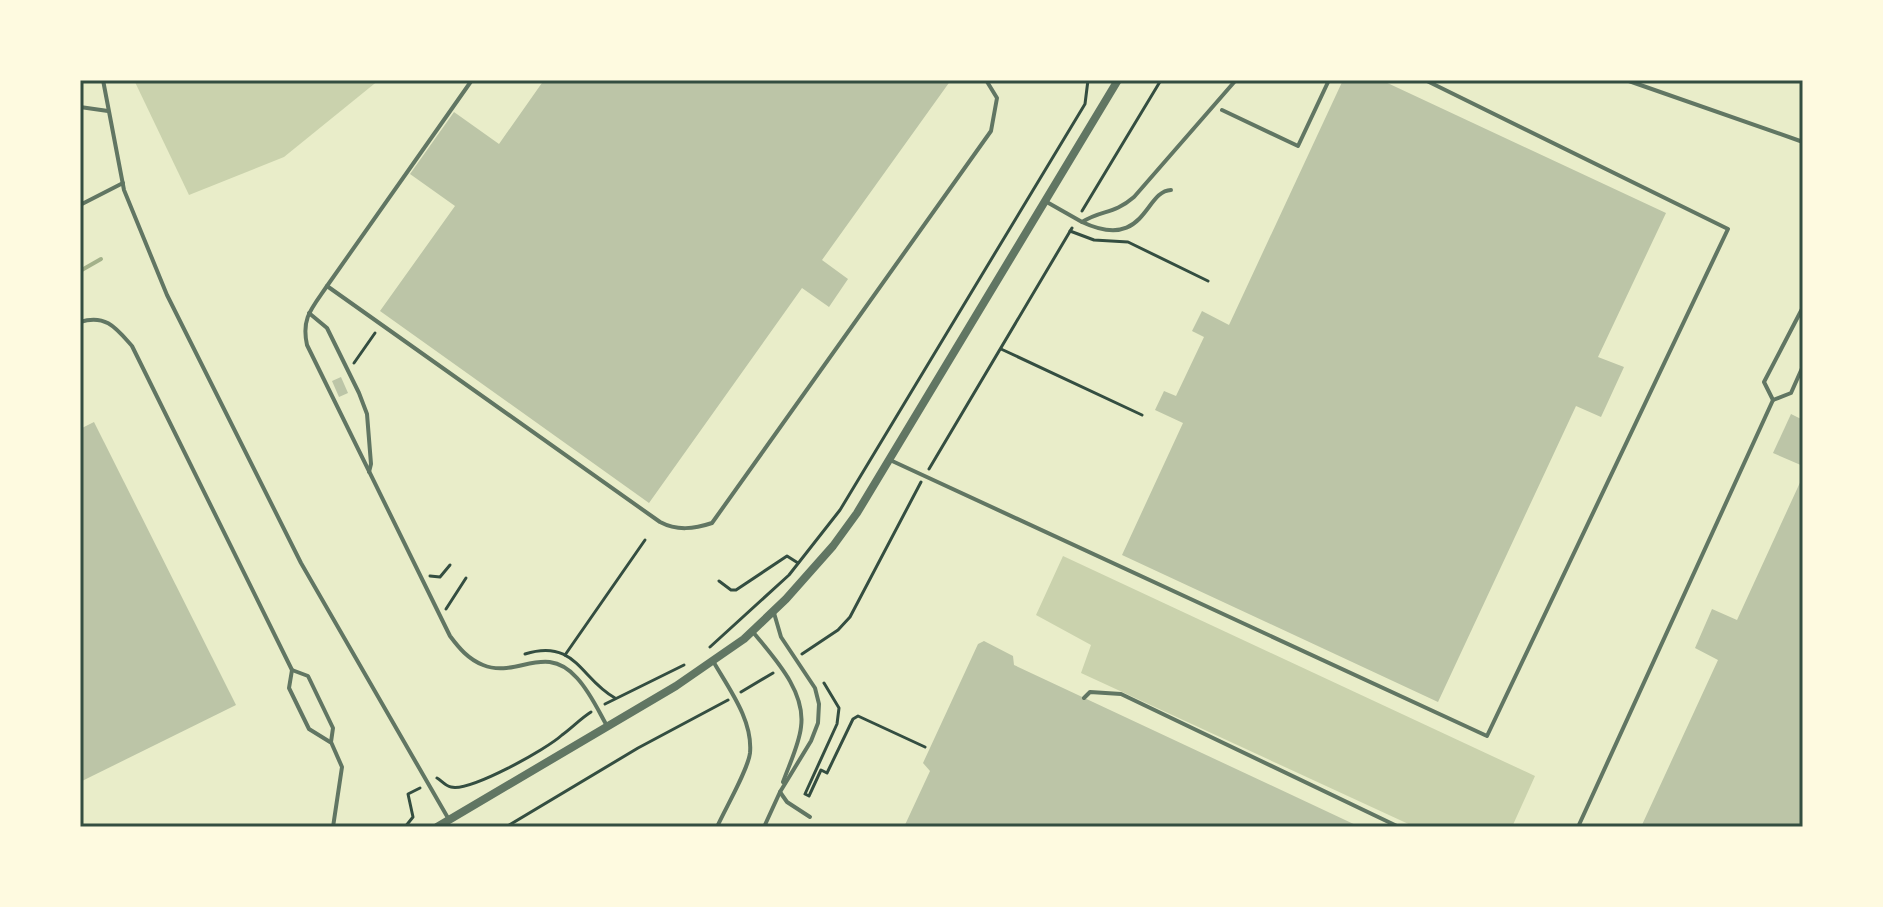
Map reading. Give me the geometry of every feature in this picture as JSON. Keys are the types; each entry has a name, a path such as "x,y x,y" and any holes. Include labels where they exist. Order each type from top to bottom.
{"street":[{"path":"437,827 676,686 713,660 752,631 833,546 890,460 1118,80"}],"lane":[{"path":"103,80 123,183 134,219 167,295 301,563 449,820"},
{"path":"472,80 327,286 303,328 307,345 369,472 450,636 462,652 486,667 500,669 516,668 528,661 546,661 563,666 576,677 607,727"},
{"path":"327,286 660,522 681,529 712,523 991,131 997,98 986,80"},
{"path":"1082,222 1098,212 1117,210 1134,197 1236,80"},
{"path":"1222,110 1298,146 1329,80"},
{"path":"890,460 1487,736 1728,229 1425,80"},
{"path":"1626,80 1803,142"},
{"path":"80,107 108,111"},
{"path":"80,205 123,183"},
{"path":"1045,201 1082,222 1106,231 1128,227 1143,217 1158,195 1171,190"},
{"path":"1773,400 1764,382 1803,307"},
{"path":"309,313 327,328 367,414 369,472"},
{"path":"80,322 101,319 117,329 132,346 292,670 289,688 309,729 331,742"},
{"path":"1578,827 1773,400 1791,393 1803,366"},
{"path":"773,611 781,637 815,688 819,704 818,723 811,741 780,792"},
{"path":"752,631 789,682 801,713 801,729 780,792 764,827"},
{"path":"713,660 749,732 750,756 717,827"},
{"path":"292,670 308,676 333,728 331,742 342,767 333,827"},
{"path":"1084,698 1090,692 1121,694 1399,827"},
{"path":"780,792 787,802 810,817"}],"path":[{"path":"709,648 759,605 798,563 840,510 1085,104 1088,80"},
{"path":"1088,202 1161,80"},
{"path":"930,467 1070,231 1094,240 1128,242 1208,281"},
{"path":"351,368 381,324"},
{"path":"1001,349 1142,415"},
{"path":"805,652 838,630 850,617 918,488"},
{"path":"565,655 645,540"},
{"path":"719,581 736,590 787,556 798,563"},
{"path":"434,584 430,576 440,577 450,565"},
{"path":"442,600 446,610 466,578"},
{"path":"521,655 542,651 573,658 615,698 684,665"},
{"path":"506,827 638,748 773,673"},
{"path":"819,675 839,708 837,724 805,794 809,796 821,770 827,773 853,719 858,716 925,747"},
{"path":"434,779 439,777 447,786 455,788 499,773 562,736 576,721"},
{"path":"405,827 413,817 408,794 412,793"}],"green space":[{"path":"134,80 379,80 284,157 189,195"},
{"path":"1063,556 1535,776 1512,827 1415,827 1081,673 1091,645 1036,615"}],"building":[{"path":"544,80 951,80 822,260 848,279 829,307 802,288 649,503 380,311 455,206 410,174 454,112 499,144"},
{"path":"1343,80 1381,80 1666,213 1598,357 1624,367 1601,417 1576,406 1438,702 1122,555 1183,423 1155,410 1164,391 1176,396 1204,337 1192,331 1202,311 1229,325"},
{"path":"341,377 348,393 339,397 332,381"},
{"path":"1791,414 1803,420 1803,466 1773,453"},
{"path":"94,422 236,705 80,782 80,429"},
{"path":"1803,476 1803,827 1641,827 1718,660 1695,648 1712,609 1737,620"},
{"path":"984,641 1013,656 1014,665 1360,827 904,827 930,771 923,763 978,644"}],"waterway":[{"path":"80,271 101,259"}]}
